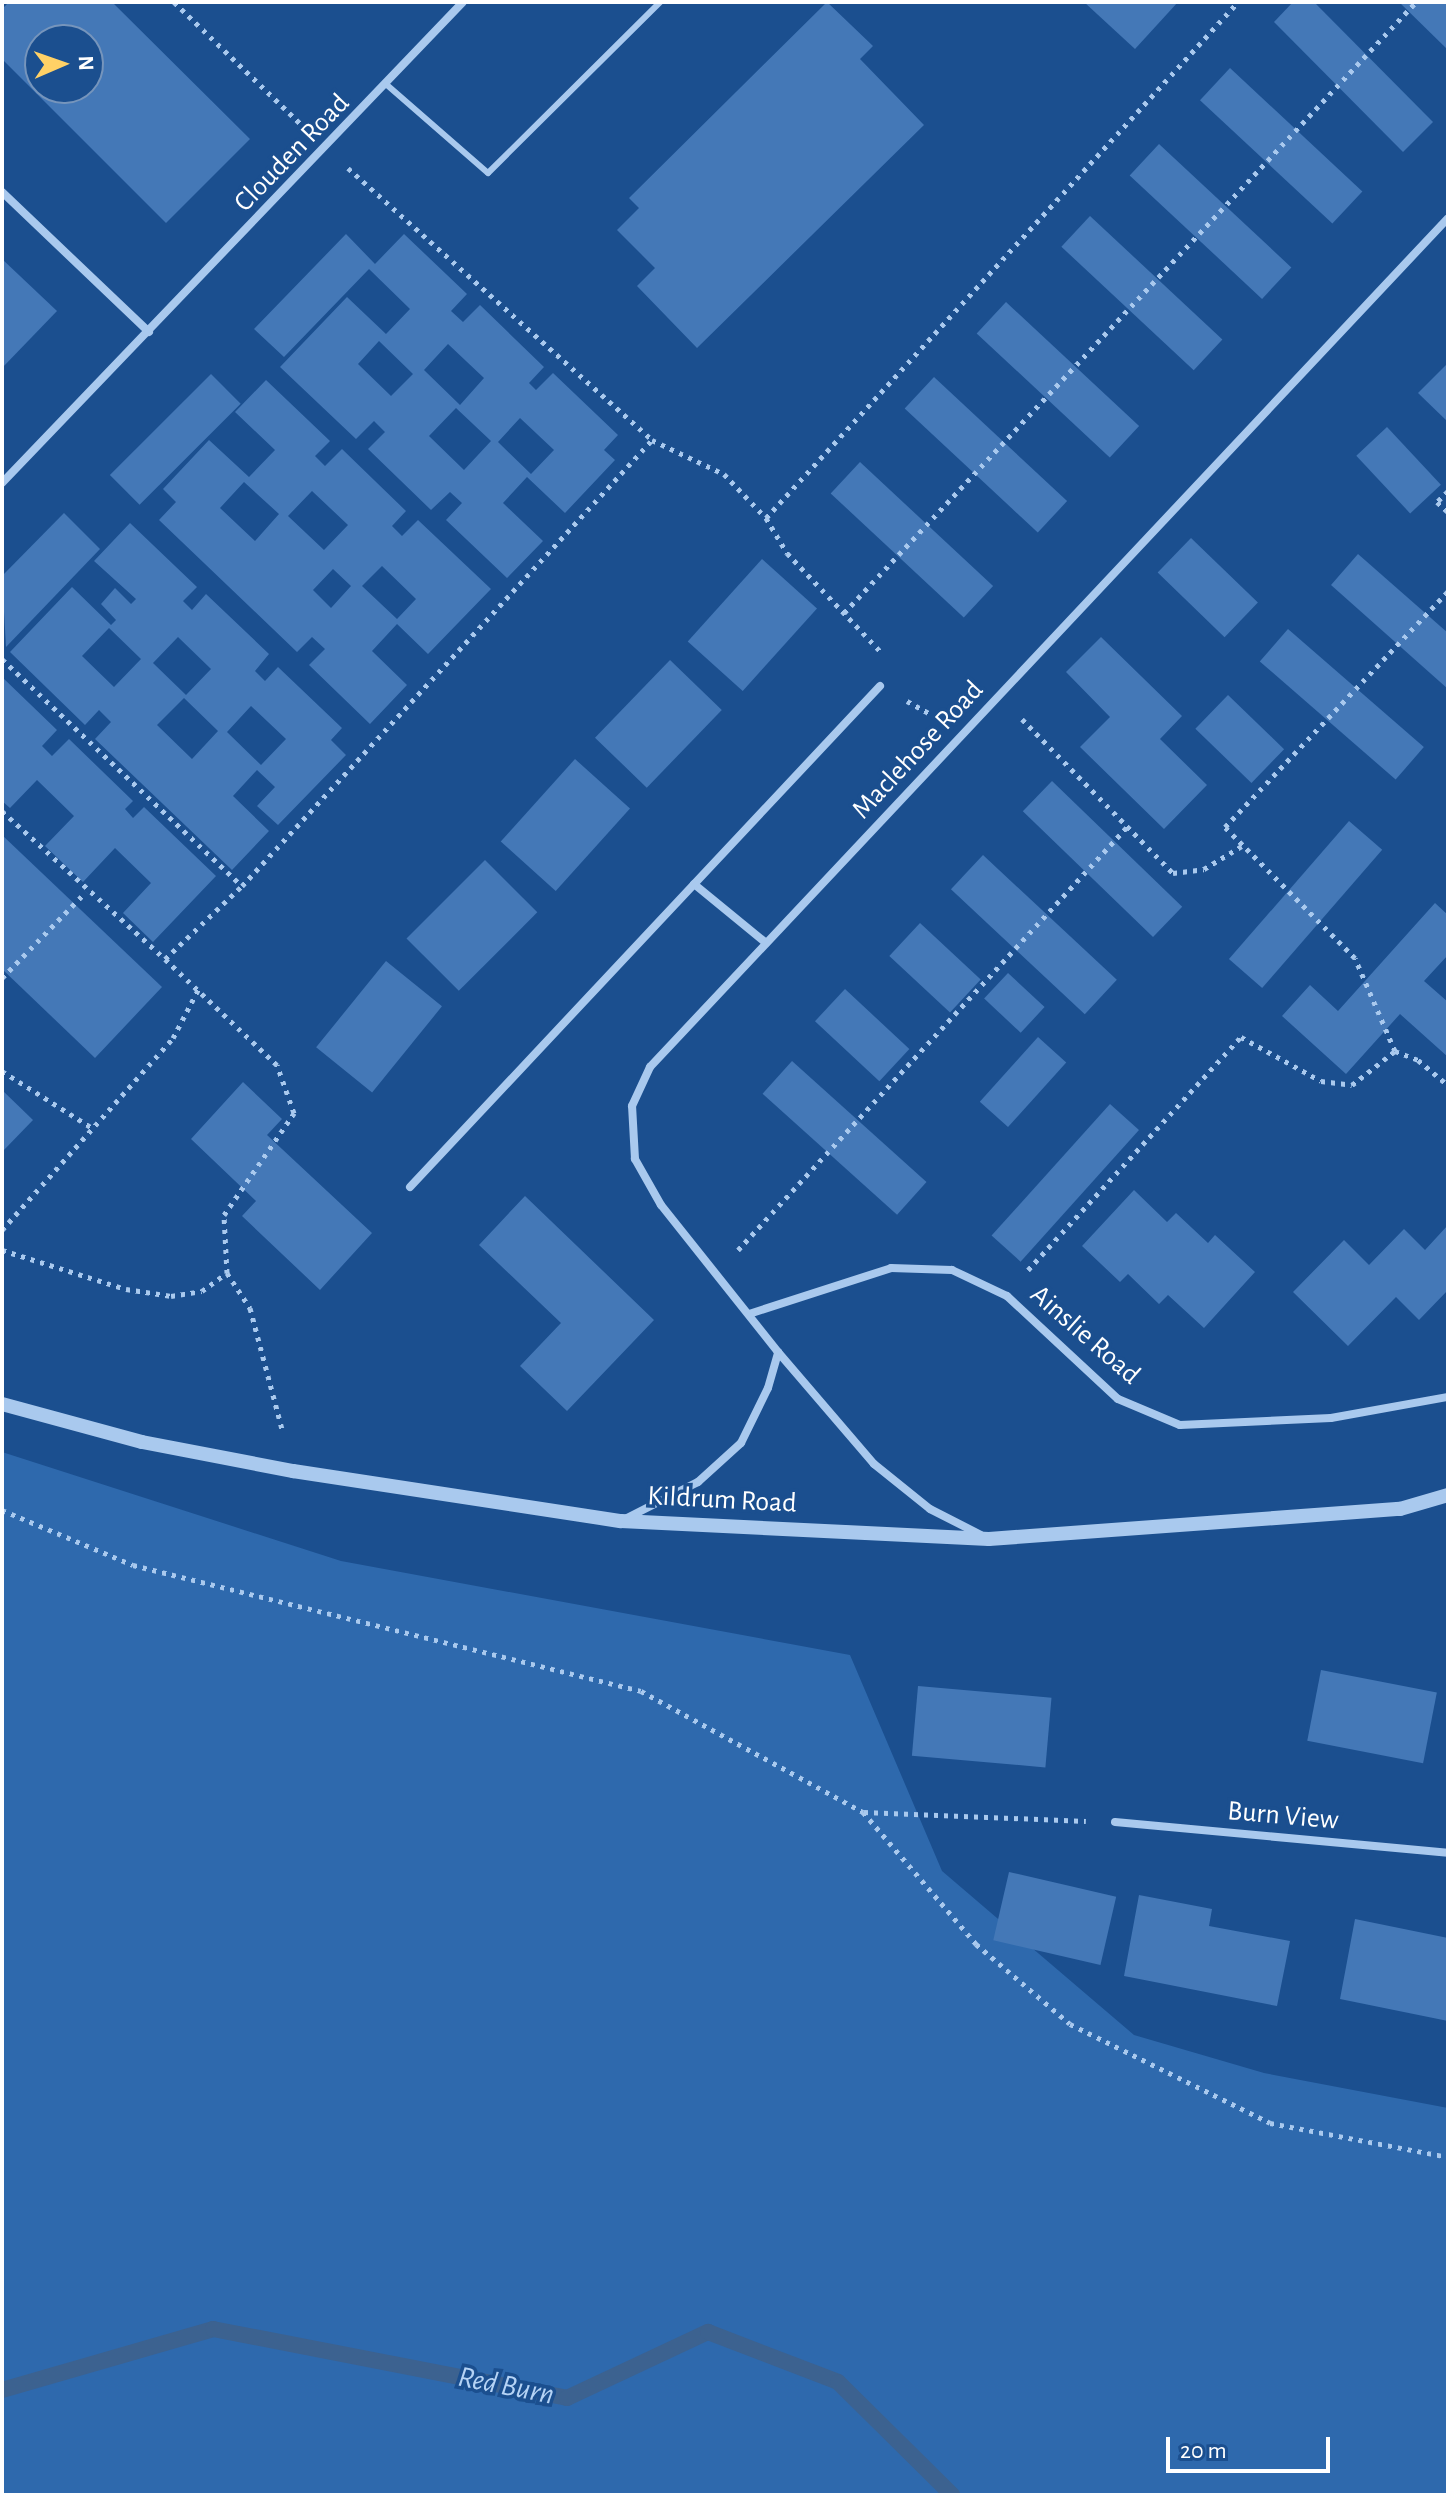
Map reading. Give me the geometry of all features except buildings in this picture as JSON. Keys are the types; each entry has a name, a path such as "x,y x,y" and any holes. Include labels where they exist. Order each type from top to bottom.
{"street":[{"name":"Clouden Road","path":"2,483 327,149 463,2"},
{"path":"2,192 149,332"},
{"name":"Maclehose Road","path":"989,1539 930,1509 874,1464 778,1352 661,1205 635,1159 632,1106 650,1067 1448,218"},
{"path":"410,1187 880,686"},
{"path":"694,884 766,943"},
{"name":"Ainslie Road","path":"749,1314 891,1268 952,1270 1007,1296 1118,1399 1180,1425 1331,1418 1448,1397"},
{"path":"621,1521 698,1482 741,1443 768,1388 778,1352"},
{"name":"Kildrum Road","path":"2,1404 142,1442 293,1471 621,1521 989,1539 1400,1509 1448,1495"},
{"name":"Burn View","path":"1115,1822 1448,1853"}],"lane":[{"path":"387,85 488,173 660,2"}],"path":[{"path":"174,2 327,149 652,440 724,474 766,518 787,553 885,656 880,686 964,733"},
{"path":"766,518 1238,2"},
{"path":"844,613 1416,2"},
{"path":"165,959 242,886 652,440"},
{"path":"1448,491 1437,502 1448,512"},
{"path":"1448,591 1225,827 1355,958 1395,1051 1418,1060 1448,1085"},
{"path":"2,659 242,886"},
{"path":"999,696 1173,873 1204,869 1242,846"},
{"path":"2,811 86,892 199,988 277,1065 294,1113 224,1215 227,1273 250,1308 293,1471"},
{"path":"716,1273 1127,827"},
{"path":"2,978 86,892"},
{"path":"2,1230 173,1038 199,988"},
{"path":"1007,1296 1241,1037 1321,1081 1352,1085 1395,1051"},
{"path":"2,1071 92,1128"},
{"path":"2,1250 126,1289 171,1296 202,1291 227,1273"},
{"path":"2,1510 133,1565 641,1691 863,1812 976,1944 1070,2024 1270,2123 1448,2157"},
{"path":"863,1812 1115,1822"}],"shaded area":[{"path":"2,1452 341,1561 850,1655 942,1871 1134,2035 1264,2073 1448,2108 1448,2495 2,2495"}],"waterway":[{"name":"Red Burn","path":"2,2390 213,2329 567,2398 708,2332 838,2382 952,2495"}]}
